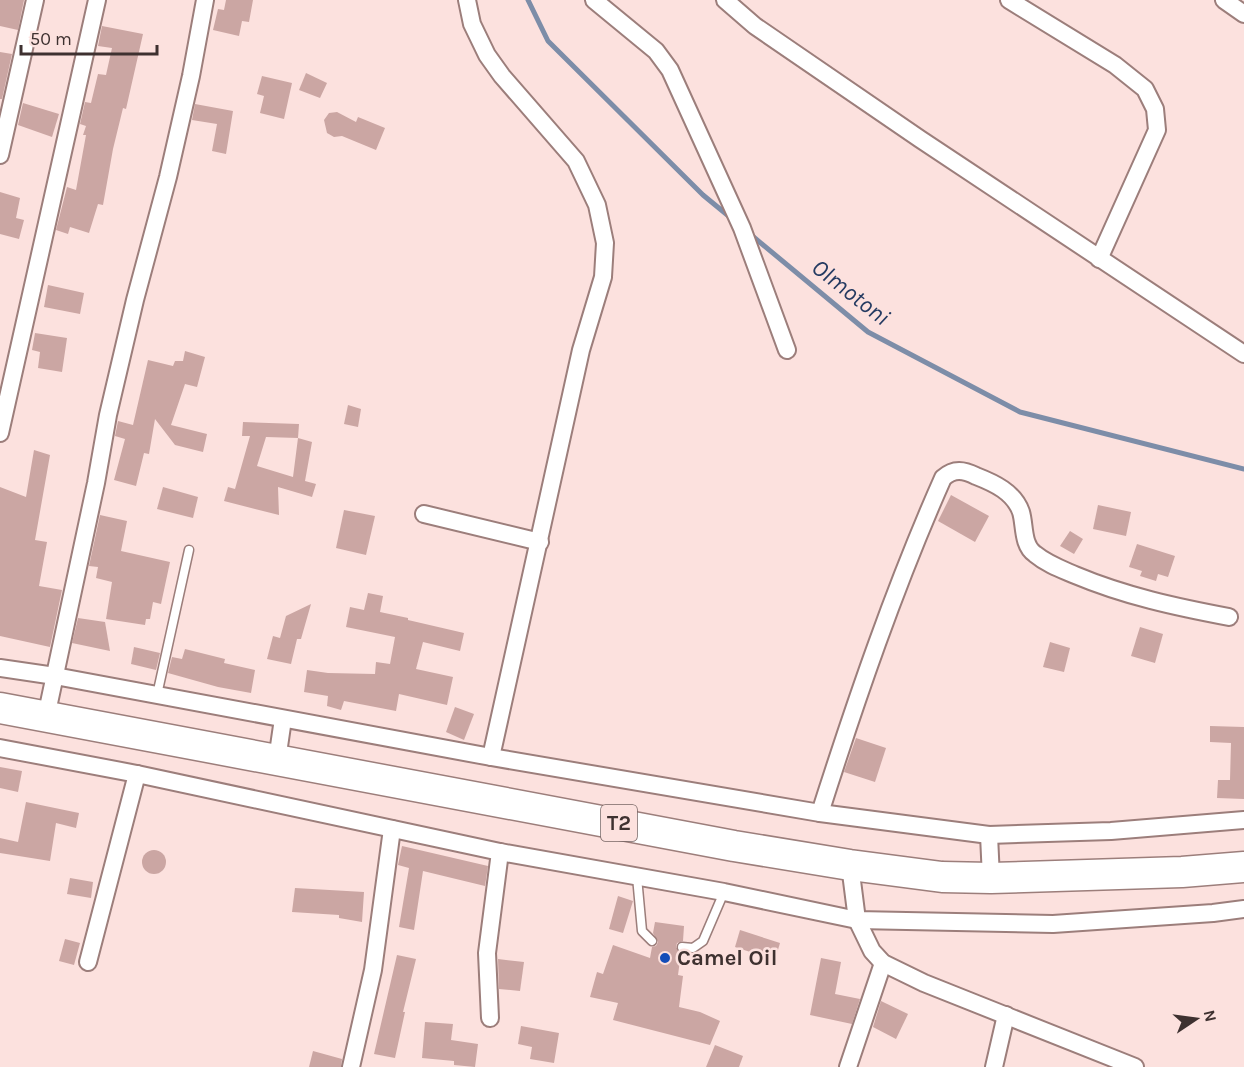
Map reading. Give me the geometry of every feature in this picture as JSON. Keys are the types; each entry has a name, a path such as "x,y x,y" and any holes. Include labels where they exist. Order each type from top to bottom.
{"highway":[{"name":"T2","path":"0,708 734,846 942,877 991,878 1182,872 1244,867"}],"street":[{"path":"0,155 35,0"},
{"path":"0,433 97,0"},
{"path":"46,717 96,483 108,415 135,300 171,166 192,76 205,0"},
{"path":"466,0 472,24 487,55 502,76 576,161 597,205 605,243 603,277 581,350 491,757"},
{"path":"594,0 656,51 670,70 742,228 787,350"},
{"path":"725,0 754,26 1098,259 1244,354"},
{"path":"1009,0 1115,65 1145,89 1155,109 1157,130 1098,259"},
{"path":"1224,0 1244,14"},
{"path":"820,813 863,684 923,523 943,477 949,472 967,471 996,484 1013,498 1021,512 1026,542 1032,553 1053,566 1106,588 1160,604 1229,617"},
{"path":"424,514 540,542"},
{"path":"0,668 55,676 491,757 820,813 989,835 1111,831 1244,820"},
{"path":"276,760 284,719"},
{"path":"0,748 137,774 500,852 724,892 857,920 1053,924 1244,909"},
{"path":"88,962 137,774"},
{"path":"351,1067 373,970 392,829"},
{"path":"989,835 991,878"},
{"path":"490,1018 487,953 500,852"},
{"path":"850,865 857,920 872,951 883,963 924,984 1006,1015 1116,1063 1135,1067"},
{"path":"848,1067 883,963"},
{"path":"994,1067 1006,1015"}],"lane":[{"path":"157,695 189,550"},
{"path":"637,877 642,931 652,941"},
{"path":"682,947 693,948 703,941 724,892"}],"building":[{"path":"0,0 24,0 18,30 0,26"},
{"path":"226,0 253,0 249,22 242,21 239,36 213,30 218,9 224,10"},
{"path":"102,26 143,34 126,109 123,108 113,149 103,205 98,204 89,233 70,227 68,234 56,230 67,187 76,190 86,135 83,135 86,126 80,124 85,102 91,103 98,74 106,75 112,48 98,46"},
{"path":"0,52 12,54 2,99 0,99"},
{"path":"306,73 327,83 320,98 299,90"},
{"path":"262,76 292,83 284,119 260,113 264,96 257,94"},
{"path":"23,103 59,114 52,137 18,125"},
{"path":"195,104 233,111 226,154 212,151 217,124 192,120"},
{"path":"337,112 356,122 358,117 385,128 376,150 342,136 334,137 327,133 324,120 329,113"},
{"path":"0,192 20,198 16,218 24,220 19,239 0,234"},
{"path":"48,285 84,293 80,314 44,307"},
{"path":"35,333 67,338 62,372 38,368 40,352 32,350"},
{"path":"185,351 205,357 197,387 185,384 171,425 207,434 203,452 175,445 155,419 149,454 144,453 136,486 114,480 125,439 115,436 118,421 133,425 148,360 173,366 175,361 183,361"},
{"path":"348,405 361,409 358,427 344,424"},
{"path":"243,422 299,424 298,438 312,442 305,481 316,484 312,497 278,487 279,515 224,501 228,487 235,489 250,436 242,436","holes":["266,437 298,438 293,477 257,466"]},
{"path":"34,450 50,455 35,540 47,542 39,586 62,590 50,647 0,636 0,487 26,497"},
{"path":"163,487 198,497 193,518 157,509"},
{"path":"951,495 989,516 975,542 938,521"},
{"path":"1098,505 1131,512 1126,536 1093,529"},
{"path":"344,510 375,516 366,555 336,548"},
{"path":"100,515 127,521 121,551 170,562 161,604 153,602 150,619 146,619 145,625 106,619 112,582 96,578 98,567 89,566"},
{"path":"1070,531 1083,539 1074,554 1060,546"},
{"path":"1137,544 1175,556 1168,577 1158,574 1156,581 1140,576 1142,571 1129,567"},
{"path":"368,593 383,596 380,612 464,633 460,651 423,642 416,669 453,677 447,705 399,694 396,711 344,701 341,710 327,706 328,696 304,692 307,670 375,674 376,662 390,664 395,637 346,627 350,607 364,610"},
{"path":"311,604 301,639 297,639 291,664 267,659 273,636 280,638 286,616"},
{"path":"78,618 105,622 110,651 72,643"},
{"path":"1140,627 1163,634 1155,663 1131,656"},
{"path":"1050,642 1070,648 1064,672 1043,667"},
{"path":"134,647 160,653 156,670 131,664"},
{"path":"185,649 225,659 224,663 255,670 251,693 218,687 168,673 172,657 182,659"},
{"path":"455,707 474,714 464,740 446,732"},
{"path":"1210,726 1244,727 1244,799 1217,798 1218,780 1230,780 1231,743 1210,742"},
{"path":"856,738 886,748 875,782 844,772"},
{"path":"0,767 22,771 18,792 0,788"},
{"path":"26,802 79,813 76,828 56,823 50,861 0,853 0,838 18,842"},
{"path":"402,846 488,866 485,886 423,871 414,930 399,927 409,868 398,865"},
{"path":"154,850 159,851 165,857 165,867 159,873 154,874 149,873 143,867 142,862 143,857 149,851"},
{"path":"70,878 93,882 91,898 67,894"},
{"path":"295,888 364,892 362,922 339,918 339,915 292,912"},
{"path":"618,896 633,901 623,933 609,929"},
{"path":"655,922 684,926 683,941 677,943 676,947 681,953 678,975 683,976 679,1007 700,1012 720,1021 710,1045 613,1020 618,1003 590,997 597,972 603,974 613,945 650,958 652,947 658,942 653,933"},
{"path":"740,930 780,943 775,960 735,947"},
{"path":"65,939 80,943 74,965 59,961"},
{"path":"397,955 416,959 395,1058 374,1054"},
{"path":"821,958 841,962 835,994 860,999 852,1024 810,1015"},
{"path":"498,959 524,962 520,991 499,989"},
{"path":"881,1001 908,1014 896,1039 873,1027"},
{"path":"425,1022 453,1024 451,1040 478,1044 475,1067 454,1065 454,1061 422,1058"},
{"path":"521,1026 559,1033 554,1063 530,1059 532,1047 518,1044"},
{"path":"715,1045 743,1056 739,1067 706,1067"},
{"path":"313,1051 342,1059 341,1067 309,1067"}],"waterway":[{"name":"Olmotoni","path":"528,0 548,41 703,195 731,218"},
{"name":"Olmotoni","path":"750,234 868,332 1020,412 1244,469"}],"place":[{"name":"Camel Oil","path":"665,958"}]}
